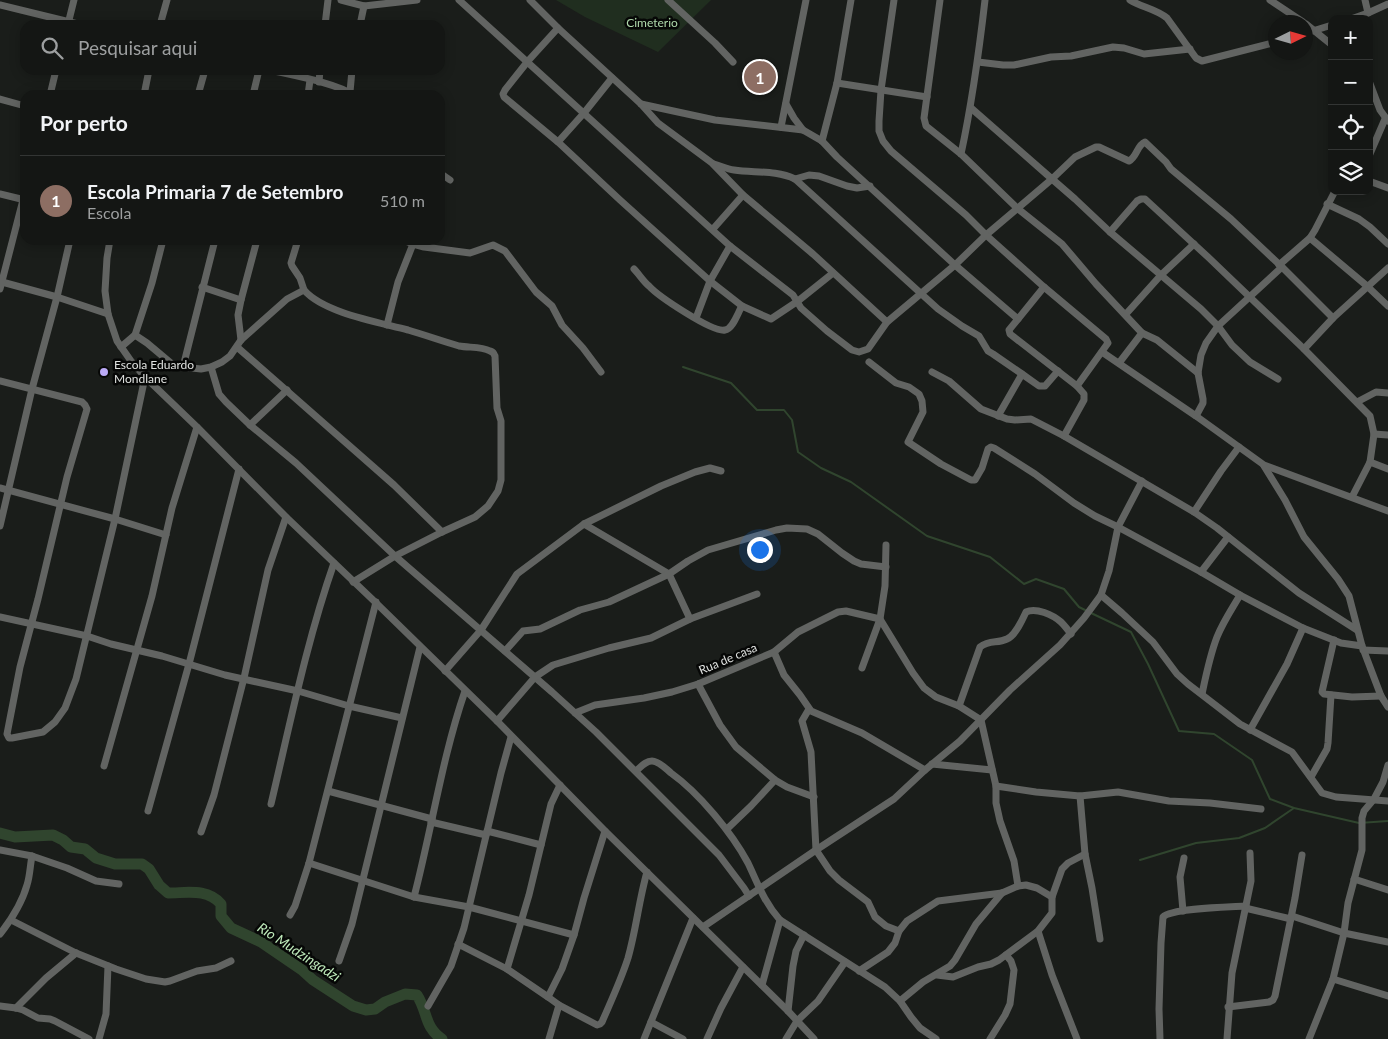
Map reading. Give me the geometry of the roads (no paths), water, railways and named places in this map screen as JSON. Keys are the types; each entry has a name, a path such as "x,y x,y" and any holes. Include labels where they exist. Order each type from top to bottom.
{"street":[{"path":"69,20 74,0"},
{"path":"161,20 167,0"},
{"path":"326,20 328,0"},
{"path":"341,0 364,6 417,0"},
{"path":"459,0 730,246 793,295 802,308 852,350 859,352 868,348 887,322 955,265 986,235 1075,157 1099,147 1129,161 1145,142 1172,169 1281,266 1333,318"},
{"path":"668,0 733,62"},
{"path":"781,127 806,0"},
{"path":"822,141 837,83 851,0"},
{"path":"894,0 881,90 879,126 883,141 891,151 959,209 1044,288 1106,339 1108,343 1077,386"},
{"path":"940,0 924,118 926,126 961,154 1018,208 1062,244 1142,333 1157,340 1198,373"},
{"path":"961,154 971,108 985,0"},
{"path":"1130,0 1137,5 1161,13 1196,58 1202,61 1268,44"},
{"path":"1270,0 1292,15"},
{"path":"1365,0 1368,13"},
{"path":"532,1 558,28 641,104 658,123 712,163 743,195 813,254 887,322"},
{"path":"1362,15 1388,4"},
{"path":"0,5 57,20"},
{"path":"361,20 364,6"},
{"path":"1315,31 1328,26"},
{"path":"558,28 505,90 504,97 558,142 710,281 742,306 771,319 798,301 833,273"},
{"path":"1315,31 1328,42"},
{"path":"978,62 1014,65 1051,57 1071,56 1113,48 1124,48 1144,54 1190,49"},
{"path":"51,90 55,75"},
{"path":"145,90 149,75"},
{"path":"199,90 204,75"},
{"path":"254,90 258,75"},
{"path":"290,75 341,90"},
{"path":"319,82 320,75"},
{"path":"352,75 352,90"},
{"path":"558,142 612,78"},
{"path":"309,90 310,80"},
{"path":"837,83 927,97"},
{"path":"1372,150 1387,120 1380,110 1373,92"},
{"path":"0,99 20,105"},
{"path":"641,104 715,120 803,130 822,141 955,265 1018,319"},
{"path":"786,104 803,130"},
{"path":"971,108 1110,232 1201,309 1218,326 1232,345 1250,362 1278,379"},
{"path":"712,163 733,170 776,173 794,179 938,310 979,336 988,351 1042,387 1058,371"},
{"path":"794,179 809,175 857,188 870,186"},
{"path":"445,176 450,180"},
{"path":"1373,182 1388,188"},
{"path":"0,194 20,196"},
{"path":"713,229 743,195"},
{"path":"1196,416 1203,399 1198,373 1201,355 1206,343 1218,326 1310,238 1333,195"},
{"path":"1110,232 1137,201 1145,199 1304,349 1370,416 1374,434 1370,462 1352,497"},
{"path":"1327,204 1359,219 1388,244"},
{"path":"20,212 1,281 108,314"},
{"path":"1310,238 1388,306"},
{"path":"1126,314 1161,275 1194,244"},
{"path":"0,526 32,389 69,245"},
{"path":"109,245 105,291 108,314 117,340 144,377 497,721 814,1039"},
{"path":"121,347 135,335 162,245"},
{"path":"183,367 214,245"},
{"path":"256,245 238,315 239,344 287,390 394,484 442,532"},
{"path":"296,245 290,263 300,278 304,290 316,300 330,307 387,325 460,346 489,350 495,356 497,408 501,421 500,485 488,506 480,513 395,556 353,582"},
{"path":"387,325 398,282 413,245"},
{"path":"418,245 470,253 493,245 505,251 536,292 556,311 562,325 601,372"},
{"path":"696,318 710,281 730,246"},
{"path":"634,268 660,296 711,327 726,330 730,327 742,306"},
{"path":"1304,349 1333,318 1388,268"},
{"path":"202,287 241,300"},
{"path":"1044,288 1018,319 1010,330 1010,334 1077,386 1084,394 1084,400 1064,436"},
{"path":"135,335 172,364 201,369 211,367 230,356 239,344 293,294 304,290"},
{"path":"1119,363 1142,333"},
{"path":"1102,352 1196,416 1264,466 1388,510"},
{"path":"869,362 896,383 910,387 919,394 923,412 908,442 941,464 971,480 975,480 988,449 994,448 1095,516 1303,628 1347,644 1388,651"},
{"path":"211,367 219,394 250,425 296,463 395,556 575,713 719,855 749,896"},
{"path":"932,372 949,381 981,410 1015,420 1031,419 1064,436 1194,512 1299,593 1357,630"},
{"path":"998,416 1022,374"},
{"path":"0,381 82,402 86,405 87,410 60,504 20,667 7,734 8,738 12,738 43,732 55,722 65,708 76,680 115,519 144,377"},
{"path":"250,425 287,390"},
{"path":"1357,402 1376,392 1388,393"},
{"path":"104,766 152,596 172,508 197,427"},
{"path":"1374,434 1388,435"},
{"path":"1194,512 1239,447"},
{"path":"1370,462 1388,469"},
{"path":"1264,466 1285,500 1304,537 1338,579 1349,596 1363,648 1381,696 1388,707"},
{"path":"444,671 480,630 517,574 584,524 695,472 710,468 720,471"},
{"path":"148,811 189,664 239,469"},
{"path":"703,927 894,798 982,720 1010,690 1071,634 1101,595 1109,571 1118,527 1142,481"},
{"path":"0,488 115,519 166,535"},
{"path":"201,832 214,795 244,678 268,570 286,517"},
{"path":"584,524 669,574 690,619"},
{"path":"505,651 523,631 540,629 580,610 610,602 669,574 708,550 787,528 807,529 818,534 854,561 861,564 886,567"},
{"path":"1201,572 1228,537"},
{"path":"862,668 880,619 885,586 886,545"},
{"path":"272,804 298,691 324,593 334,563"},
{"path":"497,721 535,677 554,665 609,648 651,638 690,619 757,594"},
{"path":"1101,595 1152,642 1177,674 1240,724 1288,749 1297,758 1319,791 1327,795 1388,800"},
{"path":"1202,694 1208,665 1217,637 1224,621 1240,595"},
{"path":"290,915 295,906 309,863 376,602"},
{"path":"959,706 980,647 988,642 1006,640 1011,637 1026,612 1035,610 1048,614 1060,621 1071,634"},
{"name":"Rua de casa","path":"575,713 595,705 644,698 698,684 774,652 798,632 838,612 854,612 880,619"},
{"path":"0,617 86,636 225,675 298,691 349,706 402,718"},
{"path":"880,619 913,674 924,688 982,720 996,786 996,803 1000,821 1014,861 1018,886"},
{"path":"1250,730 1287,664 1303,628"},
{"path":"1334,640 1322,690 1324,694 1352,697 1381,696"},
{"path":"339,961 352,924 420,647"},
{"path":"774,652 782,672 809,709 862,733 925,770"},
{"path":"698,684 720,724 736,747 775,780 787,787 814,797"},
{"path":"414,897 452,732 466,691"},
{"path":"1311,777 1327,749 1331,695"},
{"path":"809,709 802,721 802,725 811,752 816,850 830,871 868,902 875,917 886,926 899,931"},
{"path":"428,1006 451,966 458,944 469,907 511,736"},
{"path":"636,772 647,762 652,761 658,763 679,778 727,829 747,862 768,905 780,920 885,987 900,1001 920,1028 936,1039"},
{"path":"932,764 992,770"},
{"path":"1309,1039 1333,979 1344,933 1348,903 1362,850 1362,818 1364,811 1374,799 1388,765"},
{"path":"727,829 775,780"},
{"path":"506,969 529,895 551,804 560,785"},
{"path":"996,786 1080,796 1118,792 1169,800 1261,809"},
{"path":"328,791 431,821 541,845"},
{"path":"1080,796 1085,854 1100,939"},
{"path":"548,997 562,969 574,935 605,831"},
{"path":"0,850 32,856 67,868 96,881 119,884"},
{"path":"1227,1039 1232,973 1251,881 1250,853"},
{"path":"936,975 953,977 991,964 1038,931 1052,913 1052,897 1062,868 1085,854"},
{"path":"1228,1007 1269,1002 1275,996 1292,917 1302,855"},
{"path":"0,934 12,920 27,885 32,856"},
{"path":"1183,911 1180,877 1184,858"},
{"path":"309,863 414,897 469,907 574,935"},
{"path":"458,944 506,969 559,1004 596,1025 602,1022 624,970 647,872"},
{"path":"1354,879 1388,890"},
{"path":"859,971 888,952 895,943 899,931 907,921 938,902 1002,893 1018,886 1026,885 1037,888 1052,897"},
{"path":"900,1001 923,982 950,966 976,924 1002,893"},
{"path":"1160,1039 1159,1010 1162,924 1163,917 1166,914 1183,911 1246,907 1292,917 1344,933 1388,942"},
{"path":"644,1039 693,918"},
{"path":"12,920 76,953 146,979 170,981 196,971 216,968 232,961"},
{"path":"762,985 780,920"},
{"path":"1038,931 1052,975 1077,1039"},
{"path":"788,1011 794,957 804,935"},
{"path":"16,1008 46,978 76,953"},
{"path":"990,1039 1005,1016 1010,1004 1014,970 1011,961 1006,955"},
{"path":"786,1039 797,1021 818,1001 846,962"},
{"path":"99,1039 106,1014 108,966"},
{"path":"707,1039 743,967"},
{"path":"1333,979 1388,996"},
{"path":"549,1039 559,1004"},
{"path":"0,1006 24,1010 38,1018 50,1018 89,1039"},
{"path":"651,1022 683,1039"}],"waterway":[{"path":"683,367 731,383 757,410 784,410 792,420 798,452 821,468 851,482 927,536 990,557 1024,584 1036,579 1064,589 1079,607 1087,611"},
{"path":"1091,613 1131,632 1179,731 1214,734 1252,760 1270,799 1294,808 1359,823 1388,821"},
{"path":"1140,860 1196,843 1239,838 1265,828 1294,808"},
{"name":"Rio Mudzingadzi","path":"0,833 15,837 53,835 71,847 85,849 96,858 115,864 142,864 149,869 159,885 168,893 196,892 215,899 221,904 221,916 231,928 261,942 353,1006 366,1010 375,1009 385,1002 405,994 417,995 429,1024 442,1039"}],"place":[{"name":"Escola Primaria 7 de Setembro","path":"760,77"},
{"name":"Escola Eduardo Mondlane","path":"104,372"}],"park label":[{"name":"Cimeterio","path":"652,23"}]}
